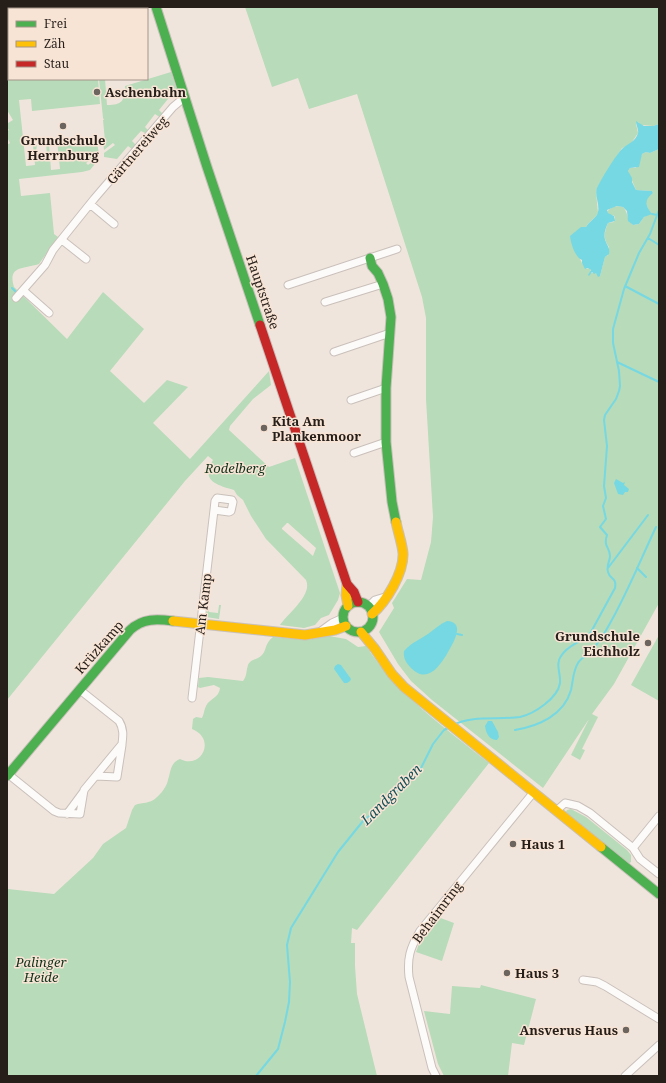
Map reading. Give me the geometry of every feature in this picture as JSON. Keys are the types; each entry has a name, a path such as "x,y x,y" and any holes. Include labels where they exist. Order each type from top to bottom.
{"main road":[{"name":"Hauptstraße","path":"156,7 347,584 354,592 358,602"},
{"path":"370,258 372,266 378,273 383,284 390,308 390,333 386,388 386,442 392,502 402,554 398,577 380,607 370,610"},
{"name":"Hauptstraße","path":"344,622 344,611 348,606 346,595 347,584"},
{"path":"344,622 352,631 364,630 372,620 370,610 363,603 353,603 348,606"},
{"name":"Krüzkamp","path":"8,775 130,630 138,623 151,619 305,635 321,631 335,630 344,622"},
{"path":"364,630 368,642 376,648 392,674 404,687 556,812 659,894"}],"street":[{"name":"Gärtnereiweg","path":"16,298 45,265 53,250 90,204 173,107 185,97"},
{"path":"90,204 114,224"},
{"path":"62,240 86,259"},
{"path":"288,285 397,249"},
{"path":"325,302 383,284"},
{"path":"23,290 49,313"},
{"path":"334,352 390,333"},
{"path":"351,400 386,388"},
{"path":"354,453 386,442"},
{"name":"Am Kamp","path":"192,698 214,510"},
{"path":"80,690 119,722 123,729 117,777 96,776"},
{"path":"67,814 84,790 122,744"},
{"path":"8,775 54,811 67,814 80,814 84,790"},
{"name":"Behaimring","path":"436,1076 432,1068 409,977 408,959 412,943 424,926 533,792"},
{"path":"556,812 565,803 578,806 590,813 632,848 640,859 659,874"},
{"path":"632,848 659,816"},
{"path":"583,980 597,982 605,986 659,1019"},
{"path":"626,1076 659,1045"}],"green space":[{"path":"17,7 90,7 90,8"},
{"path":"245,7 659,7 659,124 653,126 641,125 638,122 636,124 638,133 630,145 622,148 598,186 596,192 598,213 586,227 581,227 580,259 586,269 590,268 591,273 596,273 600,276 605,257 608,255 609,247 605,239 606,230 608,223 614,222 615,217 607,212 610,209 617,206 623,207 633,225 639,224 644,217 651,213 646,203 646,199 647,196 653,193 652,191 636,190 628,171 630,168 636,168 642,154 646,152 650,153 659,149 659,603 614,684 592,714 598,717 582,749 585,750 580,760 571,755 589,719 543,788 432,700 411,681 398,664 379,632 394,608 392,603 407,579 421,580 431,542 433,517 426,399 426,318 422,297 357,94 309,109 298,78 272,87"},
{"name":"Rodelberg","path":"8,23 8,80 98,80 100,104 32,111 31,99 19,100 26,166 35,165 33,145 37,145 36,151 38,157 43,158 47,154 46,144 49,144 51,170 60,169 57,140 59,139 60,146 97,142 99,154 86,163 88,165 99,157 99,159 90,170 82,172 19,179 21,196 50,193 54,234 58,237 39,264 15,271 12,280 14,287 67,339 103,292 144,329 110,371 144,403 167,380 188,387 153,423 190,459 269,371 271,385 253,399 230,426 229,430 269,467 295,458 340,593 338,600 329,615 321,618 315,625 304,628 280,625 303,598 307,586 306,580 266,539 251,516 243,500 234,490 216,484 212,481 208,473 209,467 213,460 208,456 185,481 7,700 7,145 10,143 7,137 7,131 9,130 7,127 7,122 8,123 13,120 7,110","holes":["288,523 316,548 313,556 282,528"]},
{"path":"171,72 178,94 168,99 159,110 164,115 161,118 155,114 145,127 148,130 145,133 141,131 132,141 136,145 132,149 128,146 117,159 104,157 104,153 115,145 113,143 104,150 104,120 99,80 105,80 107,105 112,105 122,101 125,86"},
{"path":"219,605 221,605 219,619 206,617 206,606 209,606 209,612 218,613"},
{"path":"659,635 659,701 631,685"},
{"name":"Palinger Heide","path":"329,636 346,639 358,647 366,646 392,680 407,695 489,763 357,930 352,928 351,943 355,943 357,994 377,1076 7,1076 8,889 54,894 93,858 103,844 126,828 135,805 151,801 164,790 174,763 180,759 188,761 200,757 205,746 204,739 200,734 192,729 193,719 196,717 202,718 206,706 218,694 220,688 214,685 200,688 198,687 199,678 208,677 243,681 249,663 263,654 268,642 273,637 307,640"},
{"path":"571,809 586,817 627,850 631,855 631,862 628,864 565,814 567,810"},
{"path":"438,917 454,923 442,961 416,952 421,938"},
{"path":"481,985 536,999 524,1045 512,1043 508,1076 444,1076 438,1064 424,1011 450,1014 452,986 480,988"}],"water":[{"path":"636,121 644,126 659,124 659,149 650,153 646,152 642,154 639,167 630,168 628,171 636,190 652,191 653,193 648,198 646,203 652,214 644,217 639,224 633,225 628,221 627,211 623,207 617,206 607,210 608,213 614,216 615,221 608,223 605,232 605,240 609,249 609,254 605,257 600,276 598,277 596,273 594,274 592,272 589,276 588,275 591,270 588,268 585,269 582,260 577,256 574,250 570,236 581,227 586,227 595,218 598,209 596,194 597,188 617,155 637,136 638,132"},
{"path":"616,479 623,483 625,482 624,485 629,489 628,492 625,492 623,495 618,494 614,483"},
{"path":"447,621 453,622 456,625 457,630 447,654 432,672 427,674 417,673 406,662 404,658 404,651 413,643"},
{"path":"338,664 341,665 351,679 347,683 344,683 334,669"},
{"path":"488,721 492,721 498,732 499,737 497,740 492,739 487,734 485,726"}],"waterway":[{"name":"Landgraben","path":"453,725 468,720 520,717 532,713 550,700 558,689 560,683 559,659 564,652 591,632 615,588 615,582 609,575 608,570 610,553 606,545 607,535 600,527 606,519 603,506 606,498 604,486 607,446 604,420 605,415 616,399 620,386 619,371 613,343 613,329 624,289 639,253 650,234 659,210"},
{"name":"Landgraben","path":"652,214 657,215"},
{"path":"648,238 659,245"},
{"path":"625,286 659,304"},
{"path":"12,288 18,294"},
{"path":"617,362 659,382"},
{"path":"608,568 648,515"},
{"path":"515,730 533,726 549,718 557,713 568,699 576,666 580,660 596,645 610,624 656,527"},
{"path":"637,568 646,577"},
{"path":"457,634 462,635"},
{"name":"Landgraben","path":"256,1076 278,1049 285,1022 289,1002 290,982 287,945 291,928 338,852 363,821 387,802 405,782 420,770 433,744 444,730 448,728"}],"traffic: fast":[{"path":"156,7 207,167 260,325"},
{"path":"370,258 372,266 378,273 383,284 388,299 391,317 386,388 386,442 392,502 396,522"},
{"path":"358,602 369,606 373,617 369,628 358,632 347,628 343,617 347,606 358,602"},
{"path":"7,776 130,630 145,621 173,621"},
{"path":"601,847 659,894"}],"traffic: slow":[{"path":"372,614 388,595 401,569 403,553 396,522"},
{"path":"347,584 346,595 348,606"},
{"path":"173,621 305,635 335,630 346,626"},
{"path":"361,632 392,674 404,687 601,847"}],"traffic: jam":[{"path":"260,325 347,584 354,592 358,602"}],"place":[{"name":"Aschenbahn","path":"97,92"},
{"name":"Grundschule Herrnburg","path":"63,126"},
{"name":"Kita Am Plankenmoor","path":"264,428"},
{"name":"Grundschule Eichholz","path":"648,643"},
{"name":"Haus 1","path":"513,844"},
{"name":"Haus 3","path":"507,973"},
{"name":"Ansverus Haus","path":"626,1030"}]}
